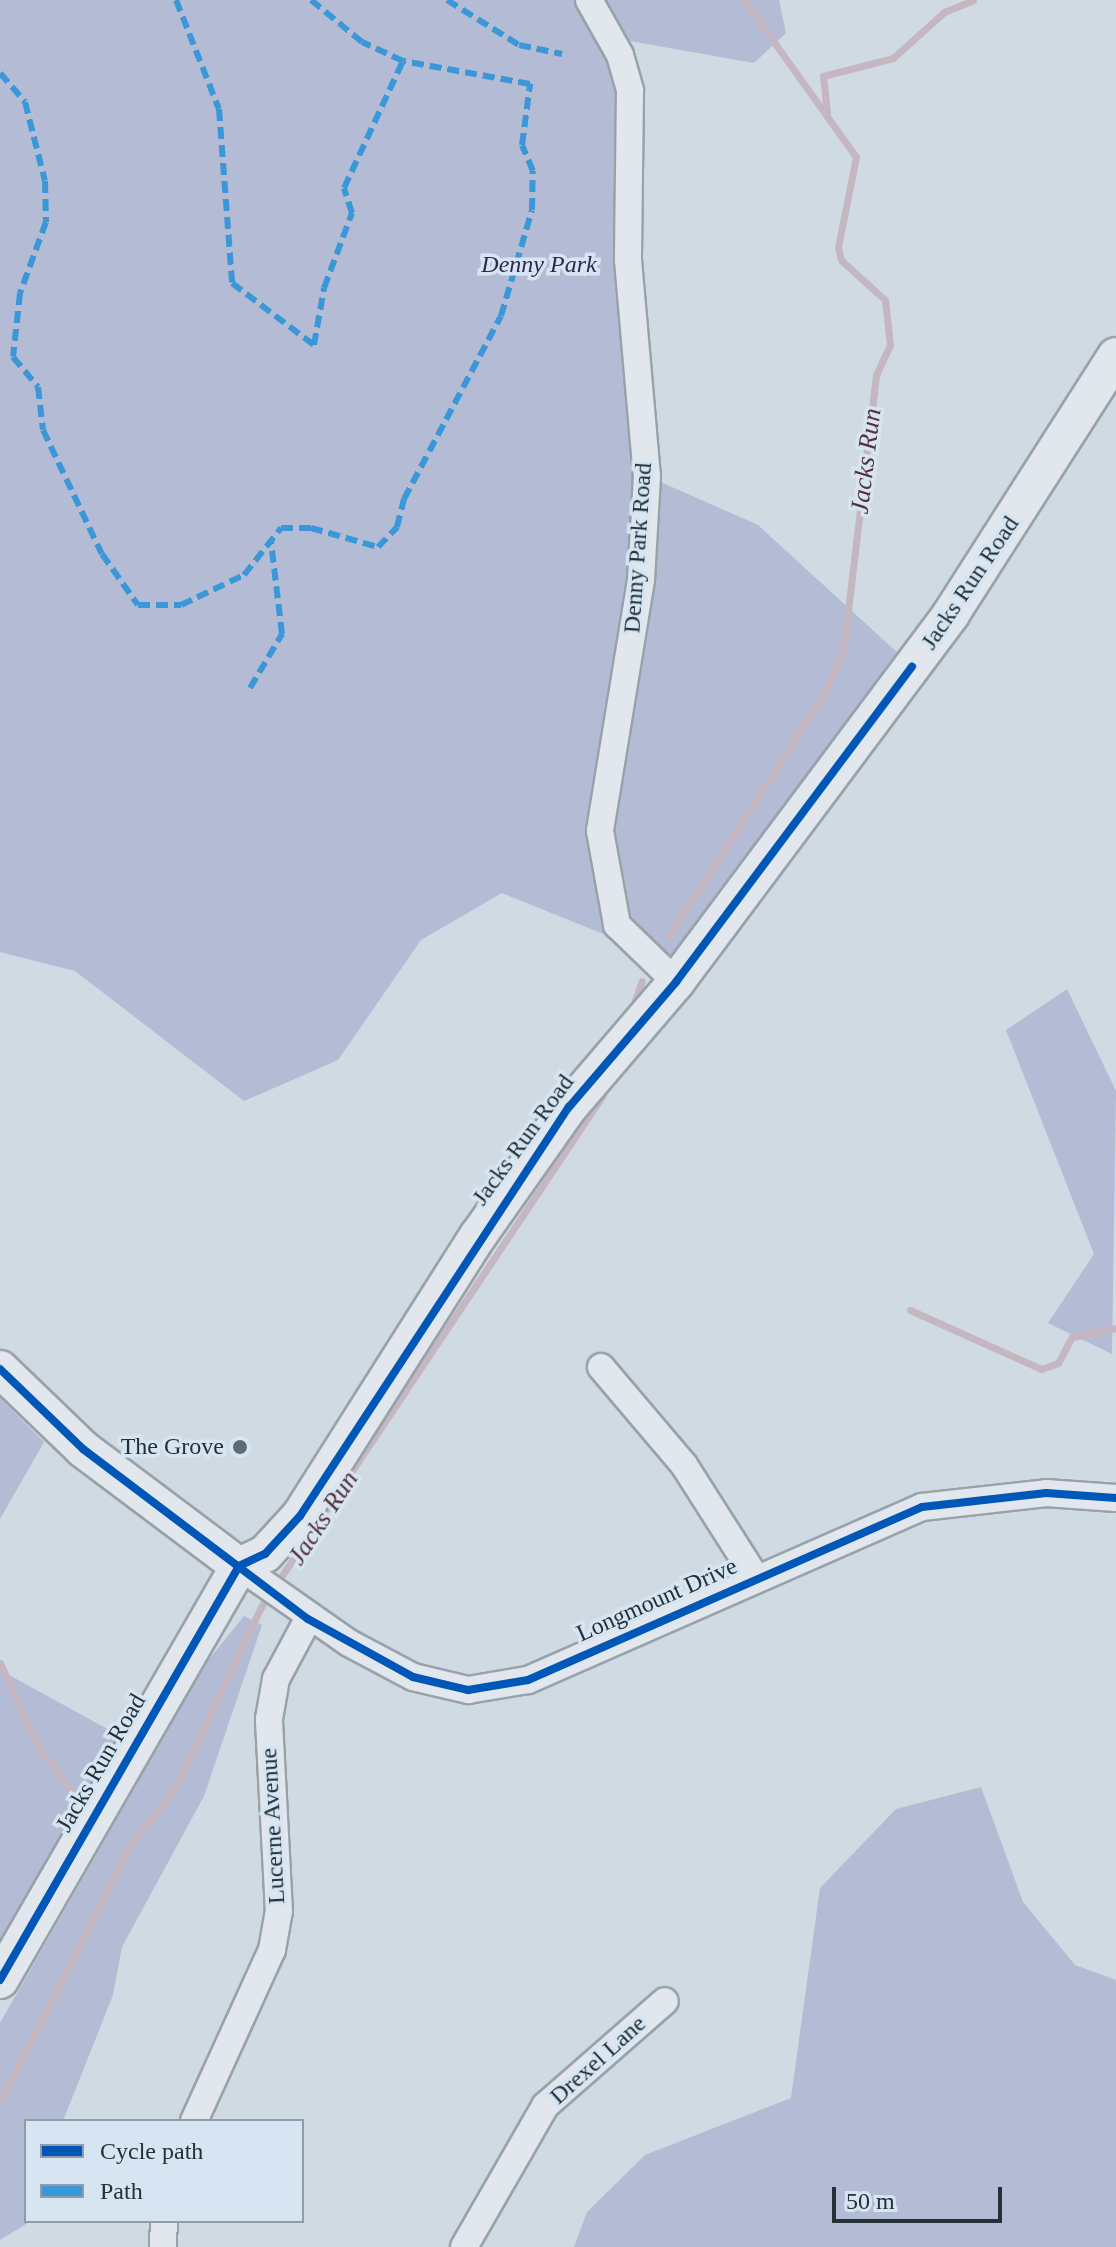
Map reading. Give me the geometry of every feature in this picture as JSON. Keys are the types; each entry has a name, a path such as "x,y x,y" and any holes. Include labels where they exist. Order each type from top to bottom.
{"street":[{"name":"Denny Park Road","path":"589,0 620,55 630,91 628,246 647,476 641,580 600,831 617,925 676,982"},
{"name":"Jacks Run Road","path":"0,1980 261,1583 265,1554 300,1516 569,1107 676,982 951,614 1116,356"},
{"path":"601,1367 684,1465 756,1578"},
{"path":"0,1369 83,1449 261,1583"},
{"name":"Longmount Drive","path":"261,1583 308,1619 413,1677 468,1690 528,1680 922,1507 1046,1493 1116,1498"},
{"name":"Lucerne Avenue","path":"195,2119 272,1950 279,1912 269,1719 276,1679 308,1619"},
{"name":"Drexel Lane","path":"464,2247 545,2106 665,2001"},
{"path":"163,2247 164,2223"}],"green space":[{"name":"Denny Park","path":"0,0 578,0 617,75 647,476 758,525 912,666 676,982 611,937 502,893 421,940 338,1060 244,1101 75,971 0,952"},
{"path":"599,0 779,0 786,33 754,63 624,40"},
{"path":"1067,989 1116,1091 1112,1354 1048,1323 1094,1254 1006,1030"},
{"path":"0,1398 44,1442 0,1519"},
{"path":"244,1616 262,1625 204,1796 122,1947 113,1995 64,2119 24,2119 24,2223 28,2223 0,2240 0,2023 206,1663"},
{"path":"0,1670 120,1736 0,1940"},
{"path":"981,1787 1023,1902 1075,1965 1116,1980 1116,2247 574,2247 587,2212 645,2155 791,2098 820,1888 896,1809"}],"waterway":[{"name":"Jacks Run","path":"669,936 824,694 843,652 876,375 890,345 885,300 841,260 838,247 856,157 744,0"},
{"path":"827,113 823,76 893,58 944,12 973,0"},
{"name":"Jacks Run","path":"635,1000 642,981"},
{"name":"Jacks Run","path":"0,2102 129,1847 175,1788 261,1607 603,1095"},
{"path":"910,1310 1041,1369 1058,1363 1072,1337 1116,1328"},
{"path":"0,1663 38,1746 77,1798"}],"marked path":[{"path":"176,0 219,109 232,283 314,345 324,288 352,213 344,188 403,61"},
{"path":"0,73 25,102 45,181 46,222 20,293 13,357 38,387 43,430 102,554 138,605 181,605 244,575 281,528 311,528 378,547 397,527 404,499 501,316 532,210 533,171 522,145 530,84 403,61 362,42 311,0"},
{"path":"447,0 519,45 562,54"},
{"path":"250,688 282,634 271,542"}],"cycle path":[{"path":"0,1980 239,1566 265,1554 300,1516 569,1107 676,982 912,666"},
{"path":"0,1369 83,1449 308,1619 413,1677 468,1690 528,1680 922,1507 1046,1493 1116,1498"}],"place":[{"name":"The Grove","path":"240,1447"}]}
